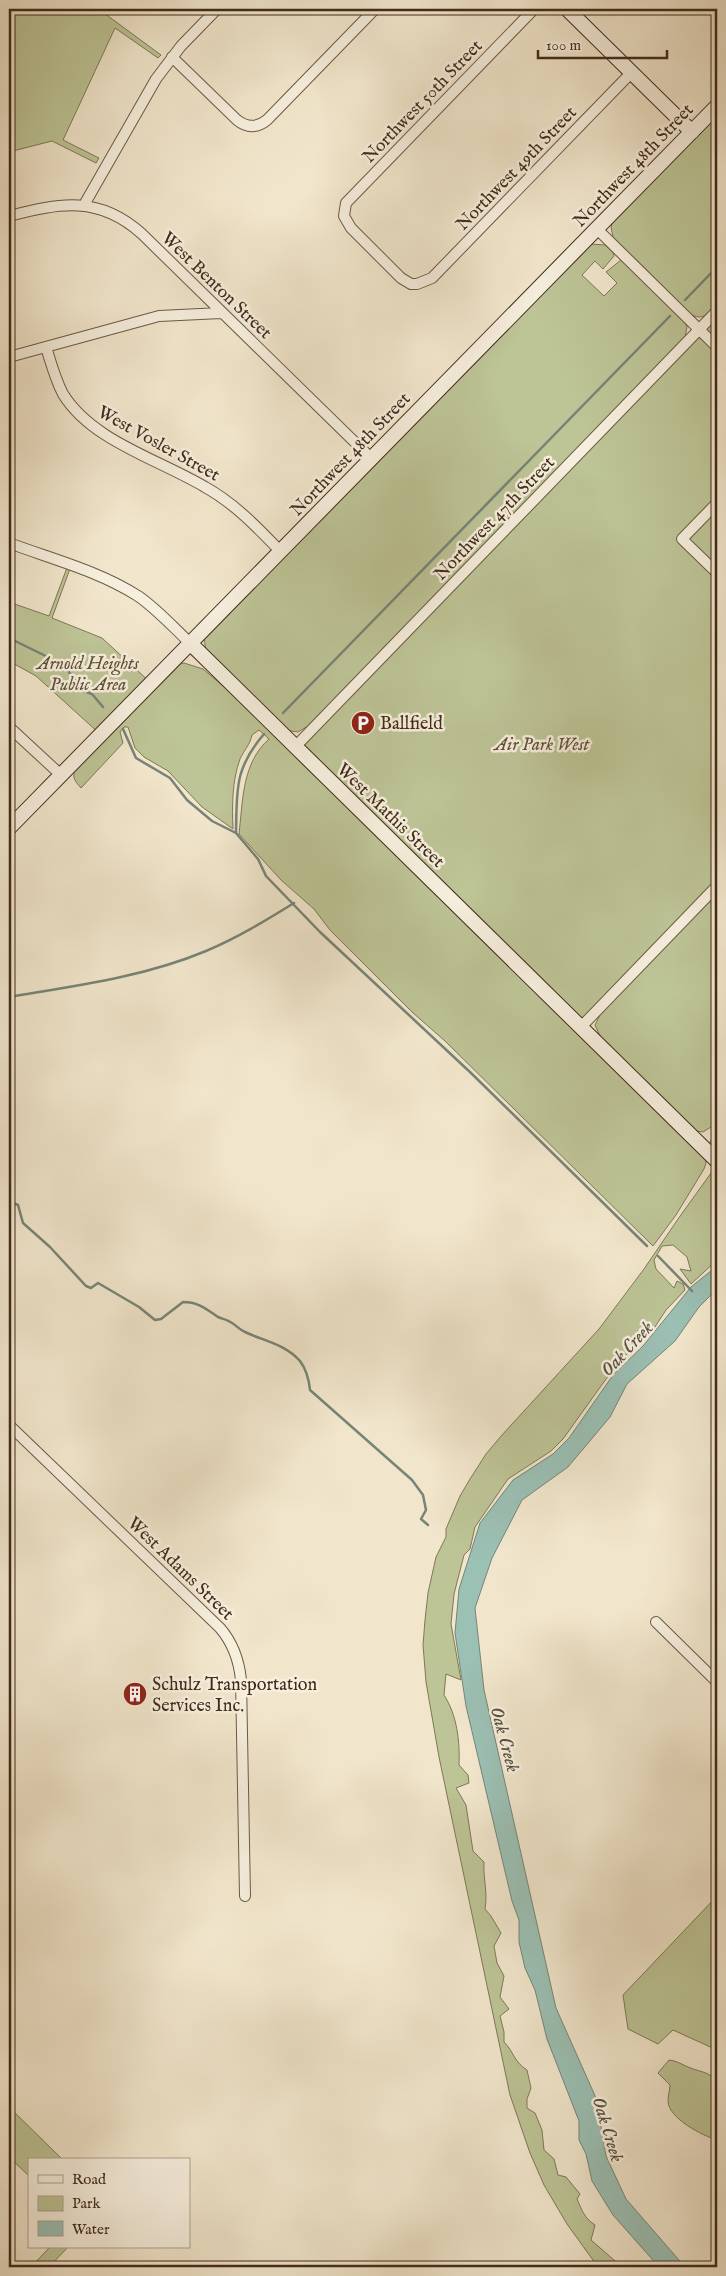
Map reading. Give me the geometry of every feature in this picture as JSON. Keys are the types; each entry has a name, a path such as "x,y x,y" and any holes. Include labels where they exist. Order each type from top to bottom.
{"main road":[{"path":"567,9 692,132"},
{"name":"Northwest 48th Street","path":"9,828 717,106"},
{"name":"West Mathis Street","path":"190,643 717,1161"}],"street":[{"path":"84,205 145,96 172,57 217,9"},
{"path":"172,57 240,122 250,126 258,125 267,120 376,9"},
{"name":"Northwest 50th Street","path":"421,284 411,284 401,278 351,228 345,220 344,208 350,198 534,9"},
{"name":"Northwest 49th Street","path":"421,284 432,278 632,72"},
{"name":"West Benton Street","path":"9,216 51,206 84,205 113,214 137,230 371,458"},
{"path":"597,228 717,347"},
{"name":"Northwest 47th Street","path":"295,747 717,310"},
{"path":"9,357 159,316 221,313"},
{"name":"West Vosler Street","path":"46,347 62,393 85,421 103,434 207,488 241,513 280,551"},
{"path":"717,503 682,539 717,573"},
{"name":"West Mathis Street","path":"9,543 104,578 123,587 152,608 190,643"},
{"path":"9,727 60,775"},
{"path":"581,1027 717,886"},
{"name":"West Adams Street","path":"9,1426 220,1628 232,1645 240,1667 241,1680 246,1896"},
{"path":"656,1622 717,1682"}],"green space":[{"path":"9,9 102,9 104,13 161,55 158,58 115,28 63,140 99,158 96,163 52,141 9,152"},
{"path":"717,114 717,304 706,315 696,317 613,237 611,227 613,221"},
{"path":"591,244 605,245 613,252 614,256 603,269 595,261 582,275 604,296 617,283 606,272 621,260 685,322 687,327 685,338 308,726 298,732 285,730 206,651 204,638"},
{"name":"Air Park West","path":"717,311 717,886 581,1027 295,747"},
{"name":"Arnold Heights Public Area","path":"68,565 71,566 52,618 102,638 151,683 100,734 36,676 9,661 9,602 49,616"},
{"path":"184,663 203,669 243,703 705,1156 706,1163 704,1169 676,1215 653,1246 445,1041 412,1012 330,930 314,909 281,880 239,834 245,783 253,759 269,739 259,730 252,735 237,767 233,794 233,829 202,807 168,771 144,757 135,748 128,727 124,727 120,732 123,743 81,788 74,777 75,769 177,665"},
{"path":"717,892 717,1151 710,1142 716,1131 711,1127 703,1132 696,1131 600,1036 595,1025 601,1013"},
{"path":"714,1169 717,1169 717,1260 691,1284 680,1269 691,1271 687,1257 673,1245 662,1246 654,1260 656,1269 674,1288 677,1281 683,1284 685,1290 666,1310 651,1333 619,1361 563,1439 551,1451 508,1479 475,1527 470,1549 464,1555 454,1594 451,1624 461,1680 446,1674 444,1695 452,1711 457,1728 459,1765 468,1775 469,1783 456,1788 466,1805 473,1851 484,1862 485,1909 501,1933 494,1946 497,1963 504,1976 500,1997 509,2009 500,2016 504,2032 504,2042 519,2064 527,2070 531,2088 527,2099 527,2108 535,2113 542,2130 544,2150 554,2159 558,2175 566,2177 580,2194 577,2199 582,2210 588,2220 595,2225 591,2240 622,2267 598,2267 567,2224 544,2185 530,2153 510,2095 439,1757 426,1682 423,1645 425,1620 428,1593 436,1557 446,1537 446,1529 460,1496 486,1454 599,1329 644,1269"},
{"path":"717,1896 717,2050 673,2030 658,2044 628,2029 623,1995"},
{"path":"669,2060 707,2073 717,2081 717,2140 703,2135 674,2114 668,2101 670,2085 658,2073"},
{"path":"9,2107 61,2158 28,2158 28,2175 9,2157"},
{"path":"49,2248 67,2248 49,2267 31,2267"}],"water":[{"name":"Oak Creek","path":"717,1266 717,1289 699,1307 675,1341 627,1384 610,1417 568,1467 522,1500 492,1558 475,1608 484,1690 556,2008 596,2098 606,2156 626,2199 685,2267 659,2267 613,2215 592,2181 586,2154 579,2140 579,2121 547,2039 535,1990 525,1968 519,1942 519,1920 512,1901 466,1706 455,1633 459,1589 480,1523 513,1480 553,1454 569,1438 613,1375 643,1346 691,1287"}],"waterway":[{"path":"685,300 717,267"},
{"path":"283,713 670,316"},
{"path":"9,638 65,667 84,691 92,694 103,707"},
{"path":"123,729 136,758 170,778 187,800 212,821 236,833 258,859 266,876 320,932 471,1073 647,1246"},
{"path":"236,833 237,792 242,769 247,758 264,734"},
{"path":"9,997 109,980 158,968 229,941 294,903"},
{"path":"9,1201 18,1205 23,1223 50,1247 86,1286 91,1288 98,1283 139,1307 155,1320 161,1319 183,1302 189,1302 206,1309 243,1331 281,1347 294,1355 304,1368 310,1390 412,1480 423,1495 426,1510 421,1519 428,1525"},
{"path":"658,1256 692,1291"}],"place":[{"name":"Ballfield","path":"363,723"},
{"name":"Schulz Transportation Services Inc.","path":"135,1694"}]}
